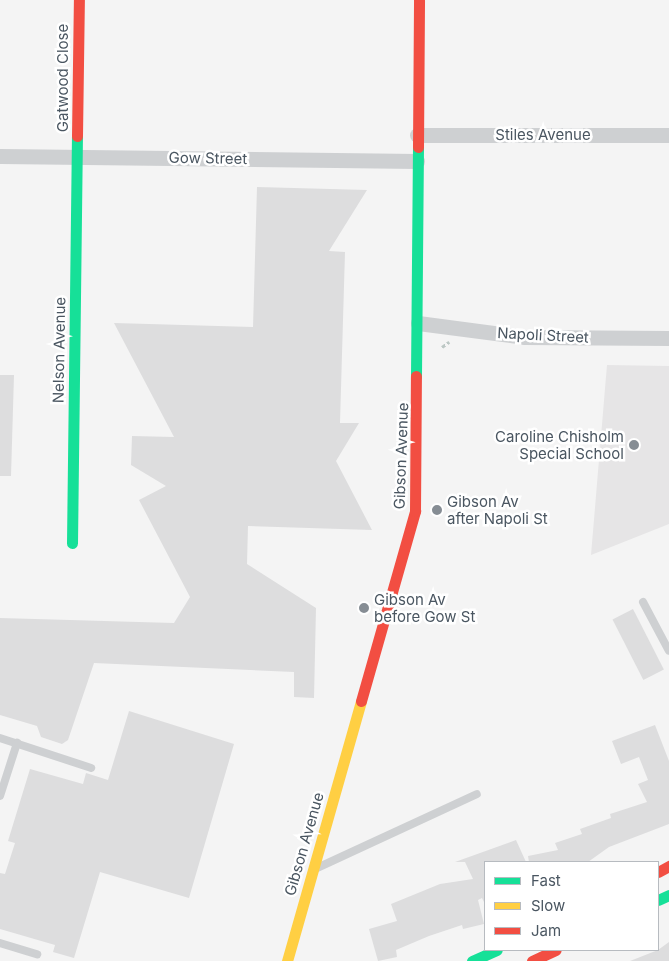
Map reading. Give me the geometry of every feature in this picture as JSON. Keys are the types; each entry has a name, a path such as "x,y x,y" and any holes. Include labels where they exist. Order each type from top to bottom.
{"main road":[{"name":"Gatwood Close","path":"78,157 79,0"},
{"name":"Gibson Avenue","path":"286,959 415,511 418,324 417,135 419,0"},
{"name":"Nelson Avenue","path":"72,543 78,157"},
{"path":"472,961 495,951"},
{"path":"532,961 554,951"}],"street":[{"name":"Stiles Avenue","path":"417,135 669,135"},
{"name":"Gow Street","path":"0,156 417,160"},
{"name":"Napoli Street","path":"418,324 525,337 669,338"}],"lane":[{"path":"643,602 669,651"},
{"path":"0,738 91,768"},
{"path":"0,796 17,743"},
{"path":"312,870 477,794"},
{"path":"0,943 37,954"}],"shaded area":[{"name":"Caroline Chisholm Special School","path":"607,365 669,366 669,524 591,555"}],"building":[{"path":"257,187 367,190 329,251 345,252 340,423 359,423 336,461 372,530 248,526 247,564 316,608 314,698 294,697 294,672 94,663 68,740 62,744 41,737 37,726 0,715 0,618 174,623 190,597 139,500 166,486 131,465 132,436 174,437 114,323 253,327"},
{"path":"0,375 14,375 11,476 0,476"},
{"path":"633,609 664,670 643,680 613,619"},
{"path":"129,711 234,744 189,898 100,872 74,958 53,952 55,945 0,929 0,873 5,874 15,843 8,841 30,769 83,784 86,773 108,780"},
{"path":"655,725 669,761 669,824 609,847 589,861 529,861 528,856 558,850 555,843 582,834 580,829 611,818 610,814 647,802 638,784 648,780 639,757 621,764 612,741"},
{"path":"516,840 526,861 484,861 484,902 482,898 478,900 484,924 463,929 462,925 429,936 396,950 397,957 378,961 369,929 397,921 391,904 440,884 473,879 465,862 455,862"},
{"path":"669,942 669,961 630,961 659,951"}],"traffic: fast":[{"path":"72,543 77,136"},
{"path":"416,376 418,147"},
{"path":"659,900 669,895"},
{"path":"472,961 495,951"}],"traffic: slow":[{"path":"287,961 361,701"}],"traffic: jam":[{"path":"77,136 79,0"},
{"path":"418,147 419,0"},
{"path":"361,701 415,511 416,376"},
{"path":"659,871 669,866"},
{"path":"532,961 554,951"}],"place":[{"name":"Caroline Chisholm Special School","path":"634,445"},
{"name":"Gibson Av after Napoli St","path":"437,510"},
{"name":"Gibson Av before Gow St","path":"364,608"}]}
